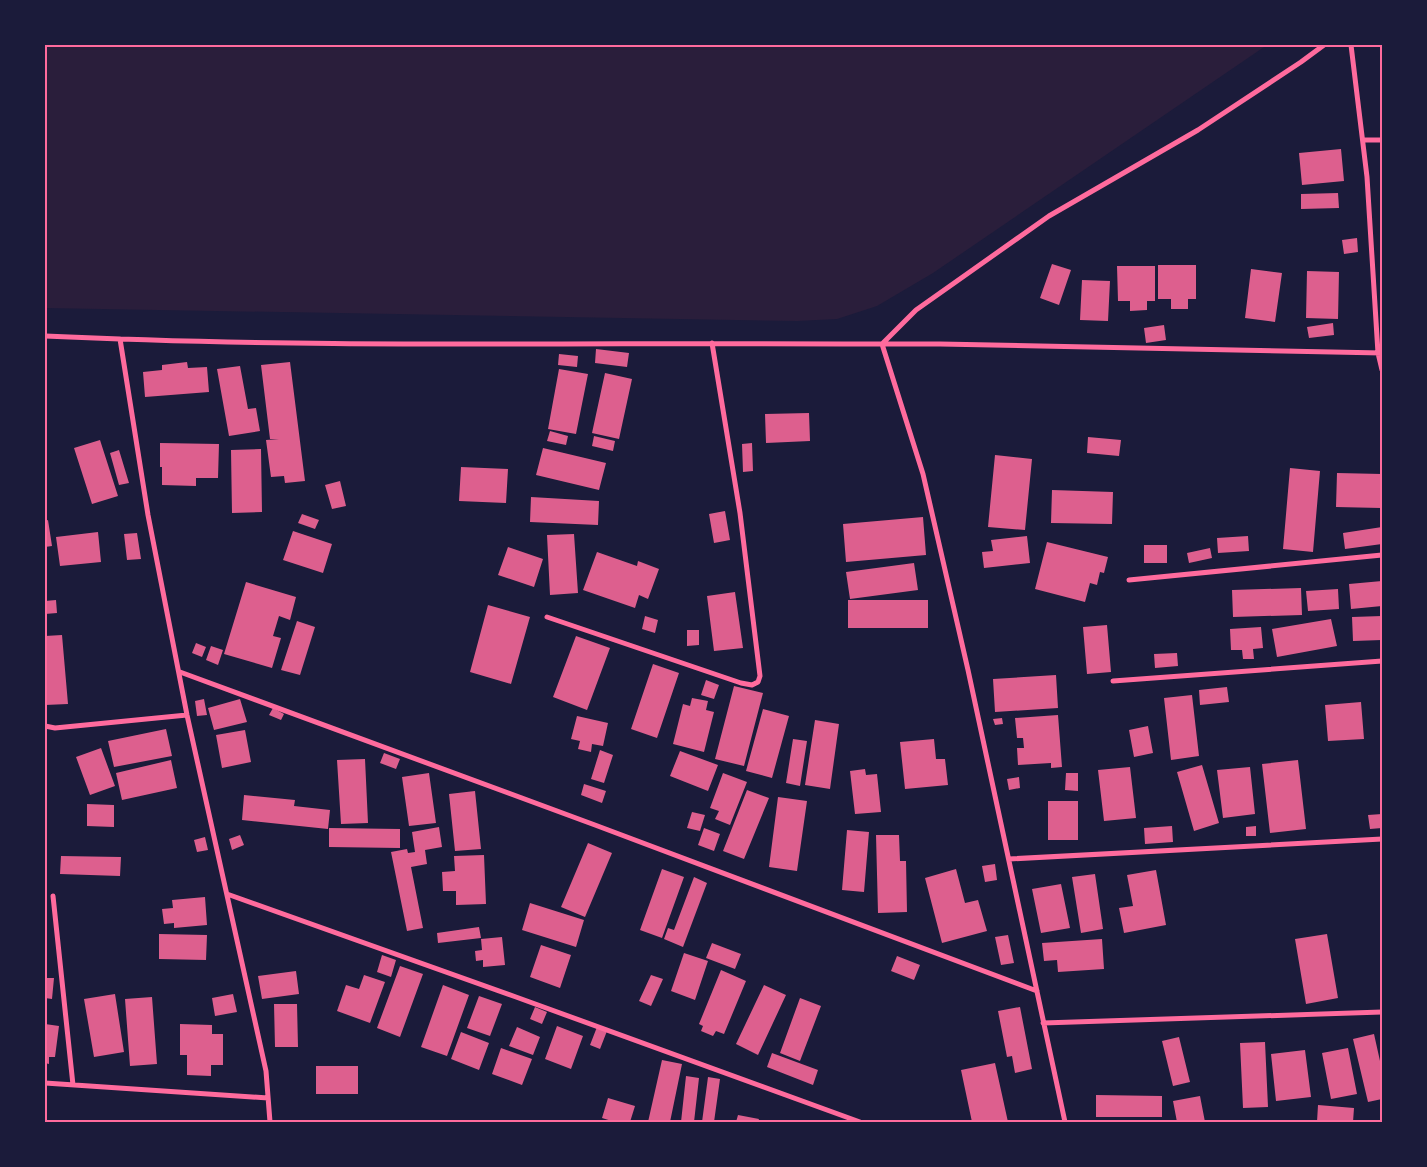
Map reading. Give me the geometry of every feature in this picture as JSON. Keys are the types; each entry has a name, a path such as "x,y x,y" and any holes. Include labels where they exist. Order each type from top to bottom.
{"street":[{"path":"882,344 916,310 1049,216 1198,130 1324,45"},
{"path":"1350,45 1367,177 1382,370"},
{"path":"1363,140 1382,140"},
{"path":"45,336 120,340 356,344 940,344 1380,353"},
{"path":"120,340 148,515 187,715 266,1071 270,1122"},
{"path":"547,617 741,683 752,685 758,682 760,676 740,513 712,343"},
{"path":"882,344 923,474 968,670 1065,1122"},
{"path":"1129,580 1382,554"},
{"path":"1113,681 1382,661"},
{"path":"180,672 1037,991"},
{"path":"45,726 55,728 187,715"},
{"path":"1009,859 1382,839"},
{"path":"227,894 860,1122"},
{"path":"52,896 73,1085"},
{"path":"1043,1023 1382,1012"},
{"path":"45,1083 268,1098"}],"shaded area":[{"path":"45,45 1267,45 933,273 877,306 837,319 797,321 45,308"}],"building":[{"path":"1341,149 1344,181 1302,185 1299,153"},
{"path":"1338,193 1339,208 1301,209 1301,194"},
{"path":"1357,238 1358,252 1344,254 1342,240"},
{"path":"1052,264 1071,270 1059,305 1040,298"},
{"path":"1158,265 1196,265 1196,299 1188,299 1188,309 1171,309 1171,299 1158,299"},
{"path":"1117,266 1155,266 1155,301 1147,301 1147,310 1130,311 1130,301 1118,301"},
{"path":"1251,269 1282,273 1275,322 1245,318"},
{"path":"1307,271 1339,272 1338,319 1306,318"},
{"path":"1082,280 1110,281 1108,321 1080,320"},
{"path":"1333,323 1334,335 1309,338 1307,327"},
{"path":"1164,325 1166,340 1146,343 1144,328"},
{"path":"596,349 629,353 627,367 595,363"},
{"path":"559,354 578,356 577,367 558,365"},
{"path":"187,362 188,368 207,367 209,392 145,397 143,372 162,370 162,365"},
{"path":"290,362 305,481 285,483 284,476 271,477 266,440 279,439 270,439 261,365"},
{"path":"240,366 248,409 256,408 260,431 229,436 217,369"},
{"path":"559,369 588,374 576,434 548,429"},
{"path":"605,373 632,379 619,439 592,433"},
{"path":"809,413 810,441 766,443 765,414"},
{"path":"550,431 568,436 566,445 547,441"},
{"path":"594,436 615,441 613,451 592,446"},
{"path":"1088,437 1121,440 1119,456 1087,453"},
{"path":"100,440 118,496 92,504 74,448"},
{"path":"160,443 219,444 218,478 196,478 196,486 162,485"},
{"path":"752,443 753,471 743,472 742,444"},
{"path":"543,448 606,463 599,490 536,475"},
{"path":"261,449 262,512 232,513 231,450"},
{"path":"119,450 129,483 119,485 110,453"},
{"path":"995,455 1032,459 1025,530 988,527"},
{"path":"461,467 508,469 506,503 459,501"},
{"path":"1290,468 1320,471 1313,552 1283,549"},
{"path":"1337,473 1382,474 1381,508 1336,507"},
{"path":"340,481 346,506 332,509 325,485"},
{"path":"1052,490 1113,492 1112,524 1051,523"},
{"path":"531,497 599,501 598,525 530,522"},
{"path":"725,511 730,540 714,543 709,514"},
{"path":"302,514 319,520 315,529 298,523"},
{"path":"923,517 926,555 846,562 843,524"},
{"path":"48,520 52,546 45,547 45,521"},
{"path":"1382,527 1382,544 1345,549 1343,533"},
{"path":"293,531 332,544 323,573 283,560"},
{"path":"98,532 101,562 60,566 56,537"},
{"path":"137,533 141,559 127,560 124,534"},
{"path":"574,534 578,593 550,595 547,535"},
{"path":"1027,536 1030,563 984,568 982,552 993,551 991,540"},
{"path":"1248,536 1249,551 1218,553 1217,538"},
{"path":"1047,542 1108,557 1104,573 1100,572 1097,585 1090,583 1085,602 1035,589"},
{"path":"1144,545 1167,545 1167,563 1144,563"},
{"path":"508,547 543,559 534,587 498,575"},
{"path":"1210,548 1212,558 1189,563 1187,553"},
{"path":"597,552 637,566 638,561 659,569 648,599 639,595 635,608 583,590"},
{"path":"914,563 918,590 850,599 846,572"},
{"path":"1382,581 1382,606 1351,609 1349,584"},
{"path":"246,582 296,597 290,620 279,616 273,636 281,638 272,668 224,654"},
{"path":"1301,588 1302,615 1233,617 1232,590"},
{"path":"1338,589 1339,609 1308,611 1306,591"},
{"path":"735,592 743,648 714,651 707,596"},
{"path":"56,600 57,613 45,614 45,601"},
{"path":"848,600 928,600 928,628 848,628"},
{"path":"488,605 530,617 511,684 470,672"},
{"path":"645,616 658,620 655,633 642,629"},
{"path":"1382,616 1382,640 1353,641 1352,617"},
{"path":"1331,619 1337,646 1277,657 1272,629"},
{"path":"297,621 315,627 300,675 281,670"},
{"path":"1107,625 1111,672 1087,674 1083,627"},
{"path":"1261,627 1263,648 1253,649 1254,659 1243,659 1242,650 1231,650 1230,629"},
{"path":"687,630 699,630 699,645 687,646"},
{"path":"62,635 68,704 45,705 45,636"},
{"path":"576,636 610,648 587,710 553,697"},
{"path":"196,643 206,647 202,657 192,653"},
{"path":"211,646 223,650 218,665 206,660"},
{"path":"1177,653 1178,666 1155,668 1154,654"},
{"path":"653,664 679,673 657,738 631,729"},
{"path":"1056,675 1058,708 995,712 993,679"},
{"path":"706,680 719,685 714,699 701,695"},
{"path":"734,686 763,693 744,766 715,759"},
{"path":"1227,687 1229,702 1200,705 1199,690"},
{"path":"1192,695 1199,756 1171,760 1164,698"},
{"path":"692,698 708,701 706,710 714,712 704,752 673,744 683,704 690,706"},
{"path":"204,699 207,715 197,716 195,701"},
{"path":"240,699 247,722 214,730 208,708"},
{"path":"1361,702 1364,739 1328,741 1325,705"},
{"path":"273,708 284,714 281,720 269,715"},
{"path":"763,709 789,716 772,778 746,771"},
{"path":"1058,715 1062,767 1051,768 1051,763 1018,765 1017,748 1024,748 1023,738 1017,738 1015,718"},
{"path":"577,716 608,723 603,746 592,744 591,752 578,749 580,741 571,739"},
{"path":"1002,718 1003,724 995,725 993,719"},
{"path":"815,720 839,724 830,789 805,785"},
{"path":"1148,726 1153,753 1134,757 1129,730"},
{"path":"166,729 172,756 114,767 108,741"},
{"path":"245,730 251,762 222,768 216,735"},
{"path":"793,739 807,741 800,786 786,783"},
{"path":"934,739 936,759 945,759 948,785 905,789 900,742"},
{"path":"101,748 115,786 90,795 76,757"},
{"path":"600,750 613,755 604,783 591,779"},
{"path":"680,751 718,765 708,791 670,776"},
{"path":"384,753 400,759 396,769 380,763"},
{"path":"365,759 368,823 341,824 337,760"},
{"path":"171,760 177,788 122,800 116,773"},
{"path":"1298,760 1306,829 1270,833 1262,764"},
{"path":"1202,765 1219,823 1194,831 1177,772"},
{"path":"1130,767 1136,818 1104,821 1098,770"},
{"path":"1250,767 1255,814 1223,818 1217,770"},
{"path":"865,769 866,775 877,774 881,812 855,814 850,771"},
{"path":"429,773 436,823 409,826 402,777"},
{"path":"723,773 747,782 730,825 715,819 719,811 710,808"},
{"path":"1066,773 1078,773 1078,791 1065,790"},
{"path":"1019,777 1020,788 1009,790 1007,779"},
{"path":"584,784 606,791 602,803 581,795"},
{"path":"747,790 769,798 744,859 723,851"},
{"path":"475,791 481,849 455,851 449,794"},
{"path":"244,795 295,800 294,806 330,810 328,829 242,820"},
{"path":"778,797 807,801 797,871 769,867"},
{"path":"1048,801 1078,801 1078,840 1048,840"},
{"path":"87,804 114,805 114,827 87,826"},
{"path":"692,812 705,815 700,831 687,828"},
{"path":"1382,814 1382,828 1370,829 1368,815"},
{"path":"1172,826 1173,842 1145,844 1144,828"},
{"path":"1256,826 1256,836 1246,836 1246,827"},
{"path":"439,827 442,847 425,850 427,864 411,867 423,928 407,931 391,852 407,849 408,853 415,852 412,832"},
{"path":"329,828 400,829 400,848 329,847"},
{"path":"704,828 720,834 714,851 698,845"},
{"path":"847,830 869,832 864,892 842,890"},
{"path":"240,835 244,845 232,850 229,839"},
{"path":"876,835 899,835 900,861 906,861 907,912 878,913"},
{"path":"205,837 208,850 197,852 194,840"},
{"path":"588,843 612,853 585,917 561,907"},
{"path":"484,855 486,904 456,905 456,891 443,891 442,872 455,871 454,856"},
{"path":"61,856 121,857 120,876 60,874"},
{"path":"995,864 997,880 985,882 982,866"},
{"path":"662,869 684,877 662,938 640,930"},
{"path":"956,869 965,903 978,900 987,931 942,943 925,878"},
{"path":"1156,870 1166,925 1124,933 1119,908 1133,906 1127,875"},
{"path":"1095,874 1103,929 1081,933 1072,877"},
{"path":"694,877 707,883 683,947 664,939 668,928 674,930"},
{"path":"1061,884 1070,928 1041,933 1032,889"},
{"path":"205,897 207,925 174,928 174,923 164,924 162,909 173,908 172,900"},
{"path":"530,903 584,920 576,947 522,930"},
{"path":"479,927 481,938 438,943 437,933"},
{"path":"159,934 207,935 206,960 159,959"},
{"path":"1327,934 1338,998 1306,1004 1295,939"},
{"path":"1008,935 1014,963 1001,965 995,937"},
{"path":"502,937 505,965 483,967 483,960 476,961 475,951 482,950 481,939"},
{"path":"1102,939 1104,969 1058,972 1057,960 1044,961 1042,943"},
{"path":"712,943 741,954 735,969 706,958"},
{"path":"541,945 571,955 560,988 530,977"},
{"path":"684,953 708,961 695,1000 671,991"},
{"path":"382,955 396,960 391,977 377,972"},
{"path":"897,956 920,965 914,980 891,971"},
{"path":"400,966 423,974 400,1037 377,1028"},
{"path":"721,970 746,981 724,1034 716,1031 713,1036 701,1031 703,1026 699,1024"},
{"path":"296,971 299,994 262,999 258,976"},
{"path":"364,975 385,982 370,1023 337,1011 346,985 359,989"},
{"path":"651,975 663,979 651,1006 639,1001"},
{"path":"45,978 54,978 52,999 45,998"},
{"path":"443,985 469,995 447,1056 421,1047"},
{"path":"764,985 786,995 758,1055 736,1044"},
{"path":"115,994 124,1052 94,1057 84,999"},
{"path":"233,994 237,1012 215,1016 212,998"},
{"path":"479,996 502,1004 490,1036 467,1028"},
{"path":"152,997 157,1064 130,1066 125,999"},
{"path":"800,998 821,1006 800,1061 780,1053"},
{"path":"274,1004 297,1004 298,1047 275,1047"},
{"path":"535,1007 547,1012 542,1024 530,1019"},
{"path":"1020,1007 1032,1069 1015,1073 1012,1056 1007,1057 998,1011"},
{"path":"45,1024 59,1026 55,1057 49,1057 49,1064 45,1063"},
{"path":"180,1024 212,1025 212,1034 223,1034 223,1065 211,1065 211,1076 187,1075 187,1055 180,1055"},
{"path":"557,1026 583,1036 571,1069 545,1059"},
{"path":"517,1027 540,1037 533,1055 509,1046"},
{"path":"597,1027 607,1031 600,1049 590,1045"},
{"path":"461,1032 489,1043 479,1070 451,1059"},
{"path":"1374,1034 1382,1070 1382,1099 1368,1102 1353,1039"},
{"path":"1179,1037 1190,1082 1173,1086 1162,1041"},
{"path":"1265,1042 1268,1107 1243,1108 1240,1043"},
{"path":"501,1048 532,1059 522,1085 492,1074"},
{"path":"1348,1048 1357,1094 1331,1099 1322,1053"},
{"path":"1305,1050 1311,1097 1276,1101 1271,1054"},
{"path":"772,1053 818,1070 813,1085 767,1067"},
{"path":"662,1060 682,1064 670,1122 648,1122"},
{"path":"995,1063 1008,1122 972,1122 961,1070"},
{"path":"316,1066 358,1066 358,1094 316,1094"},
{"path":"686,1076 699,1078 694,1122 681,1122"},
{"path":"708,1077 720,1079 714,1122 702,1122"},
{"path":"1096,1095 1162,1096 1162,1117 1096,1117"},
{"path":"1200,1096 1205,1122 1177,1122 1173,1101"},
{"path":"608,1098 635,1106 630,1122 615,1122 602,1118"},
{"path":"1318,1105 1354,1108 1353,1122 1317,1122"},
{"path":"738,1115 759,1119 758,1122 736,1122"}]}
